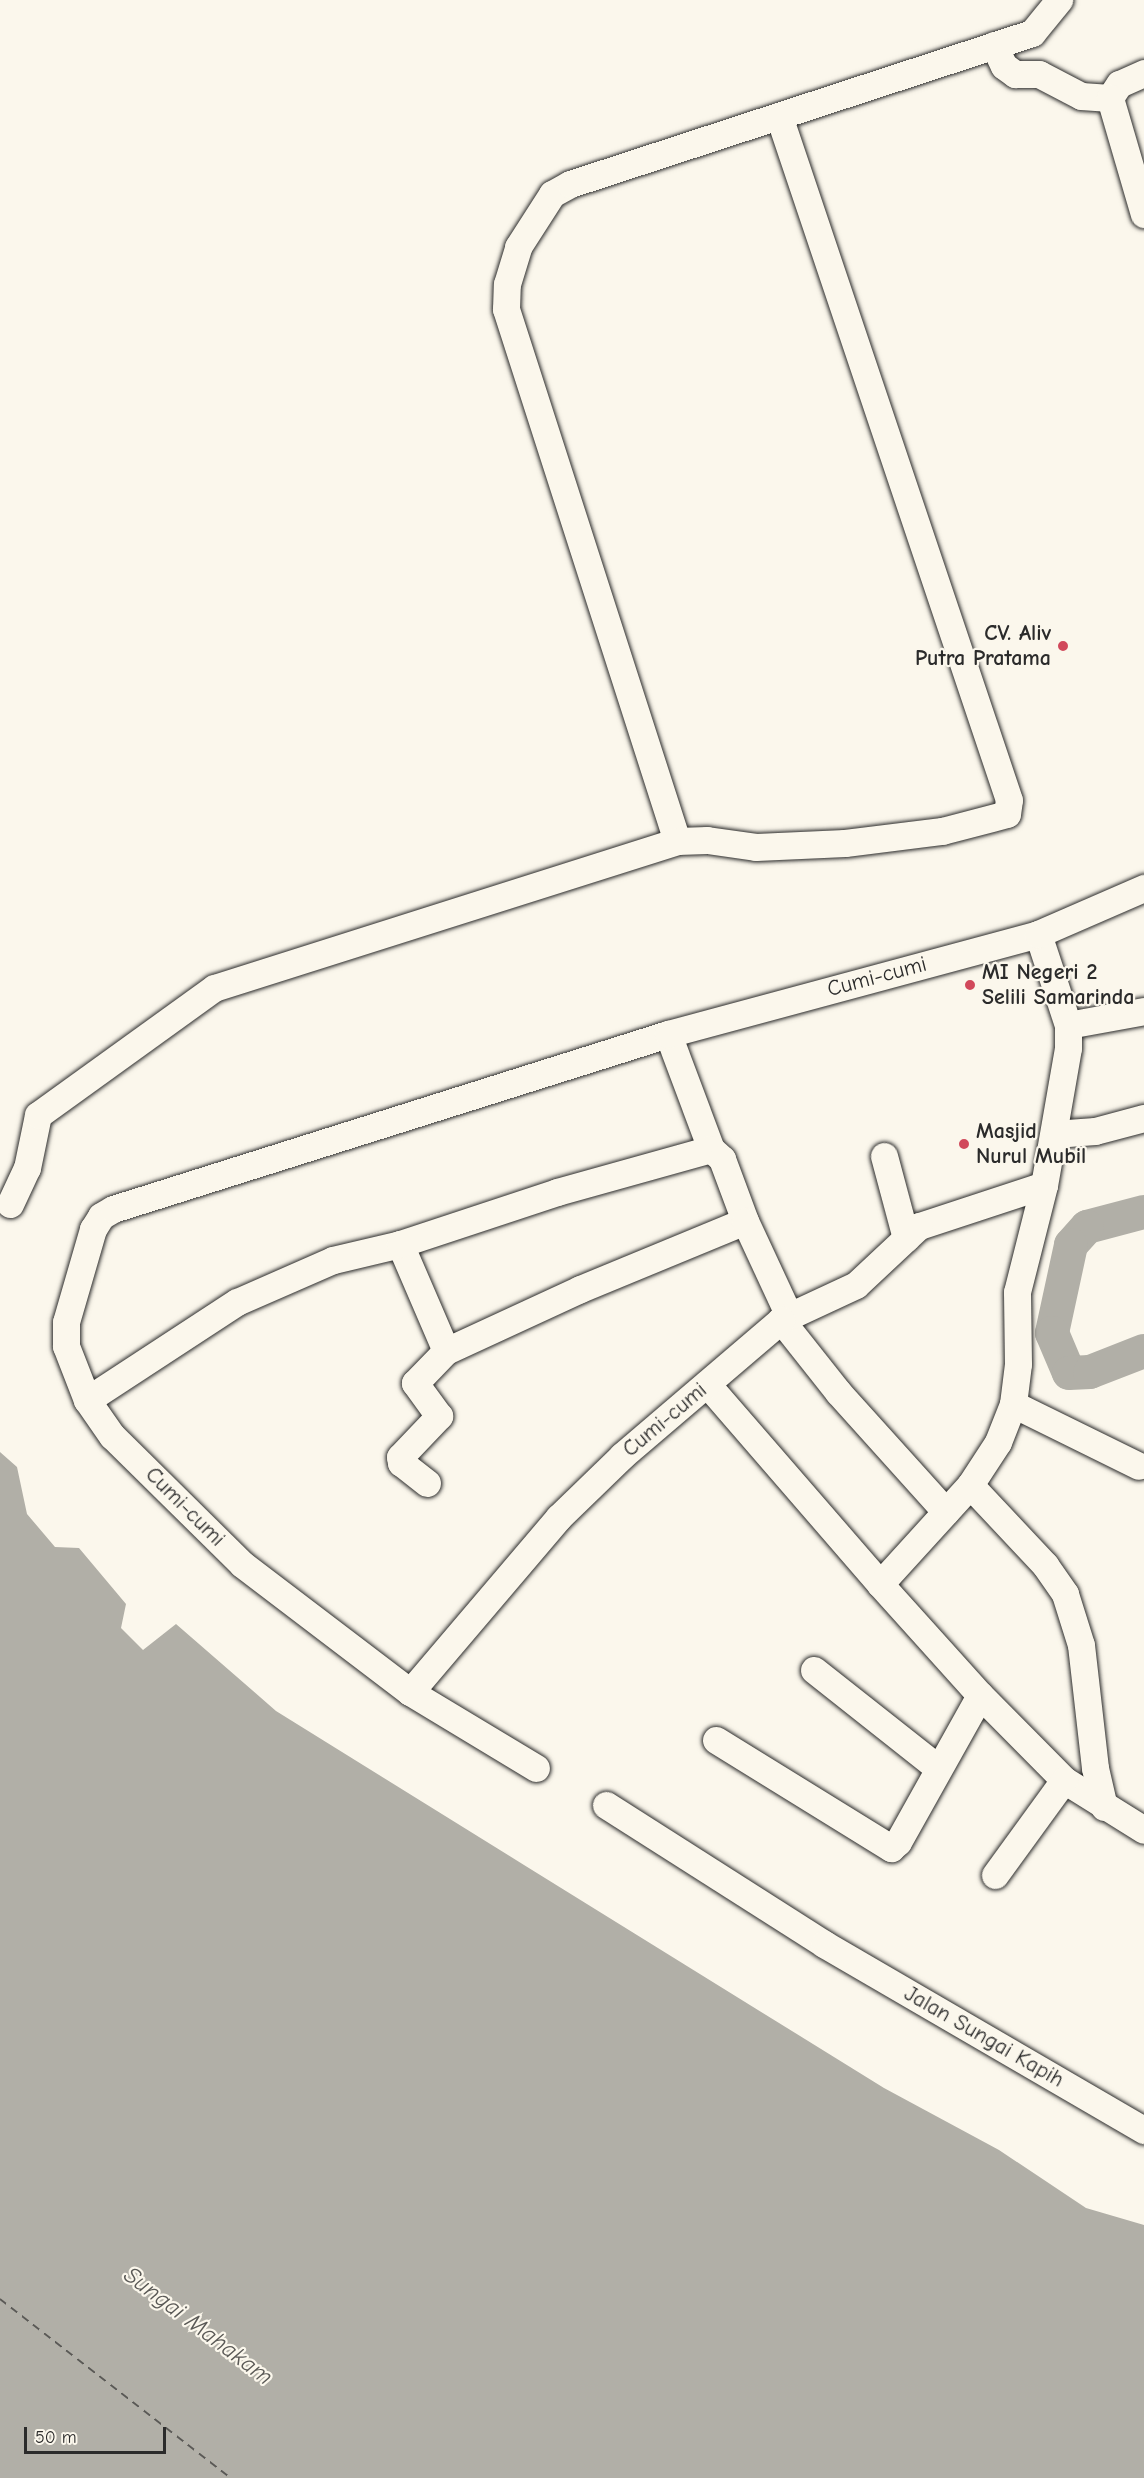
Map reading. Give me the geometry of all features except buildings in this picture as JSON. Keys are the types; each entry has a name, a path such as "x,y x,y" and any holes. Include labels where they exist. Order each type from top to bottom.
{"street":[{"path":"676,841 506,309 507,284 518,247 552,194 570,184 1032,33 1059,0"},
{"path":"994,45 1004,66 1015,74 1039,74 1081,96 1110,98"},
{"path":"1144,73 1119,84 1110,98 1144,214"},
{"path":"10,1204 27,1168 38,1115 200,995 676,841 707,840 756,847 845,843 942,831 992,821 1009,810 1009,800 779,116"},
{"name":"Cumi-cumi","path":"1044,1185 933,1220 906,1238 856,1285 785,1318 707,1384 559,1517 410,1692 242,1564 112,1436 87,1400 64,1334 93,1229 101,1216 668,1034 1038,934 1144,888"},
{"path":"880,1584 970,1485 998,1442 1013,1404 1018,1364 1017,1292 1044,1185 1054,1134 1068,1025 1038,934"},
{"path":"1068,1025 1144,1011"},
{"path":"668,1034 711,1149 722,1159 785,1318 838,1392 946,1512"},
{"path":"1054,1134 1095,1131 1144,1118"},
{"path":"87,1400 237,1302 333,1260 400,1244 557,1192 711,1149"},
{"path":"884,1156 906,1238"},
{"path":"427,1483 401,1462 400,1457 439,1416 415,1383 446,1352 580,1289 745,1221"},
{"path":"400,1244 446,1352"},
{"path":"707,1384 880,1584 980,1695 1064,1780 1144,1830"},
{"path":"1013,1404 1139,1466"},
{"path":"970,1485 1045,1565 1065,1594 1081,1645 1095,1768 1104,1807"},
{"path":"814,1670 937,1767"},
{"path":"410,1692 536,1768"},
{"path":"716,1740 891,1848 898,1842 937,1767 980,1695"},
{"path":"995,1875 1064,1780"},
{"name":"Jalan Sungai Kapih","path":"606,1805 824,1944 1144,2130"}],"water":[{"name":"Sungai Mahakam","path":"0,1452 17,1467 27,1514 55,1547 79,1548 126,1604 121,1628 143,1650 176,1624 276,1711 524,1865 884,2088 999,2150 1086,2208 1144,2225 1144,2478 0,2478"}],"waterway":[{"path":"1144,1212 1087,1227 1071,1245 1052,1333 1069,1373 1090,1372 1144,1351"}],"ferry route":[{"path":"0,2299 231,2478"}],"place":[{"name":"CV. Aliv Putra Pratama","path":"1063,646"},
{"name":"MI Negeri 2 Selili Samarinda","path":"970,985"},
{"name":"Masjid Nurul Mubil","path":"964,1144"}]}
